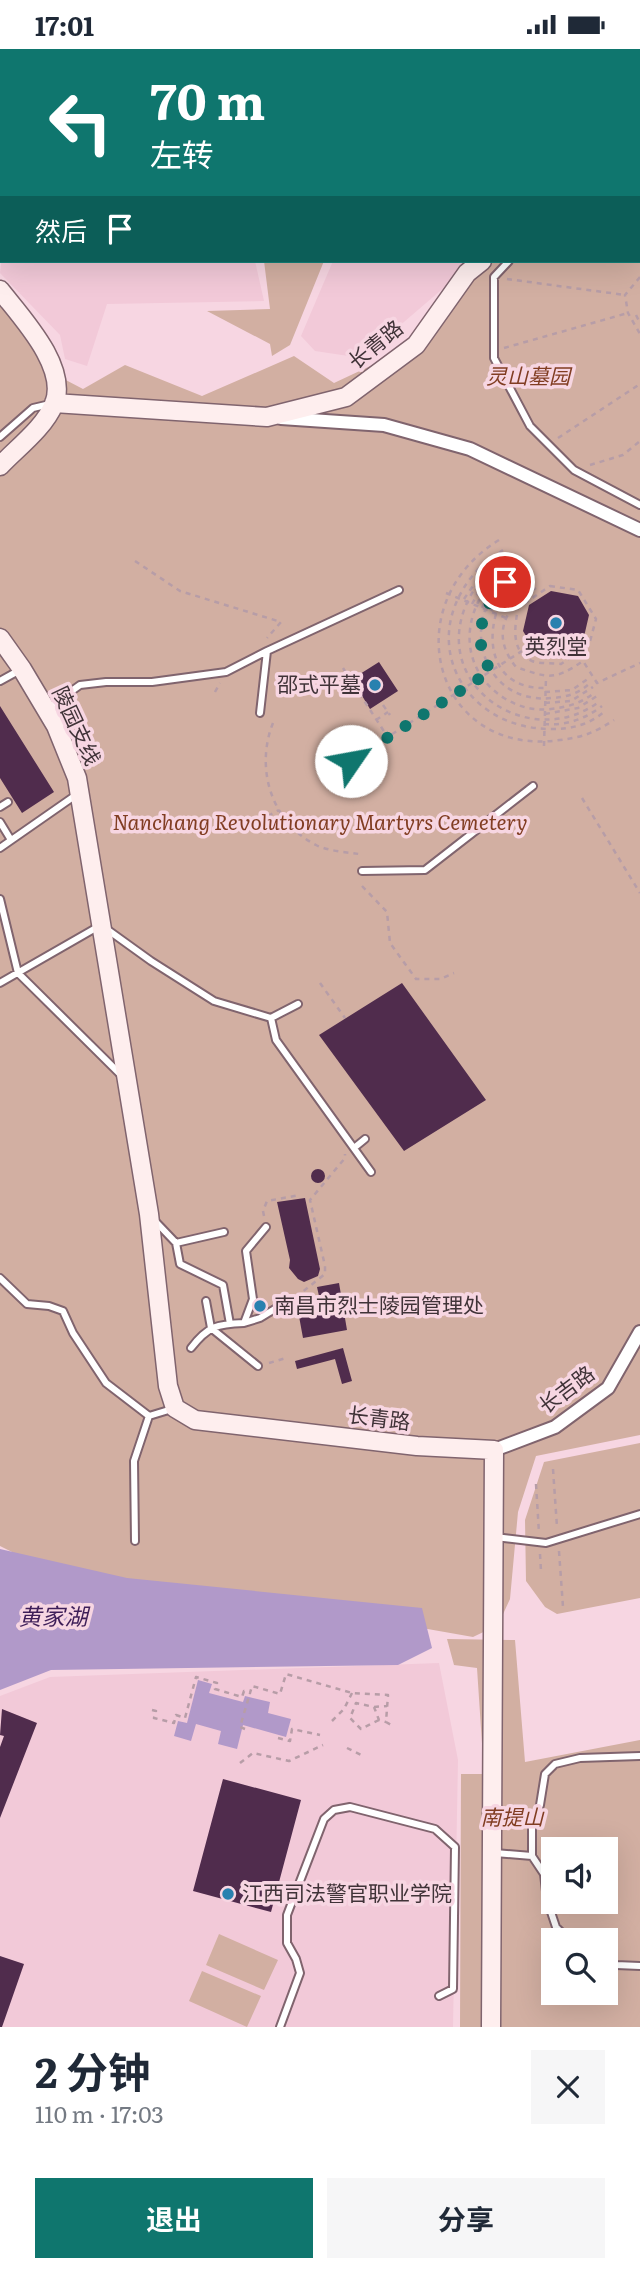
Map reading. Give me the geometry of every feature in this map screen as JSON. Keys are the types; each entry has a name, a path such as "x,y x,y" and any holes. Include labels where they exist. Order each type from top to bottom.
{"street":[{"name":"长青路","path":"54,403 267,417 346,397 416,345 467,274 480,263"},
{"path":"0,290 37,338 56,373 54,403 41,423 0,466"},
{"path":"267,417 384,425 470,449 640,530"},
{"name":"陵园支线","path":"0,638 56,726 82,791 101,925"},
{"path":"101,925 149,1214 167,1386 176,1408"},
{"name":"长吉路","path":"494,1450 555,1427 608,1388 640,1332"},
{"name":"长青路","path":"176,1408 195,1420 417,1446 494,1450"},
{"path":"491,2027 494,1450"}],"lane":[{"path":"507,263 494,277 494,358 530,426 574,470 640,505"},
{"path":"0,437 33,408 54,403"},
{"path":"46,709 80,685 152,682 226,672 399,590"},
{"path":"260,713 267,651"},
{"path":"0,681 22,669"},
{"path":"362,871 425,870 533,786"},
{"path":"0,848 82,791"},
{"path":"0,807 8,801"},
{"path":"41,809 45,817"},
{"path":"0,822 11,840"},
{"path":"0,899 18,973 127,1081"},
{"path":"0,983 101,925 150,961 214,1001 271,1018 298,1004"},
{"path":"271,1018 276,1040 371,1172"},
{"path":"354,1148 365,1139"},
{"path":"149,1214 176,1243 180,1264 223,1285 230,1324"},
{"path":"244,1323 253,1299 246,1251 266,1227"},
{"path":"176,1243 224,1232"},
{"path":"0,1278 27,1304 49,1306 63,1311 73,1333 106,1383 149,1416"},
{"path":"206,1301 211,1328 258,1366"},
{"path":"191,1348 203,1333 211,1328 260,1318 278,1307"},
{"path":"149,1416 176,1408"},
{"path":"135,1541 134,1461 149,1416"},
{"path":"494,1537 546,1543 640,1514"},
{"path":"557,1928 547,1900 544,1874 531,1856 531,1826 540,1805 545,1774 555,1764 580,1758 640,1756"},
{"path":"280,2027 300,1973 287,1943 287,1915 324,1819 334,1810 350,1807 435,1829 455,1847 453,1989 439,1996"},
{"path":"492,1853 531,1856"},
{"path":"618,1965 640,1966"}],"path":[{"path":"494,277 625,295"},
{"path":"640,277 625,295 628,313 640,334"},
{"path":"494,351 628,313"},
{"path":"636,315 640,323"},
{"path":"548,444 640,384"},
{"path":"574,470 623,455 640,441"},
{"path":"499,540 481,551 447,593 440,616 437,638 440,666 454,695 469,713 494,730 530,743 544,744 592,734 614,720"},
{"path":"602,706 589,716 577,720 544,724 519,726 500,719 480,705 464,688 453,669 449,645 449,628 458,598 475,572 505,552 484,570 465,601 459,625 459,651 462,662 473,682 488,699 503,710 544,724 578,727 589,723 605,711"},
{"path":"135,561 180,591 281,622 266,639"},
{"path":"465,601 480,580 500,562 514,565"},
{"path":"514,565 493,581 475,605 469,645 471,658 482,677 509,701 545,712 576,705 596,694"},
{"path":"514,565 484,609 480,638 484,658 491,671 514,692 545,701 571,696 592,685"},
{"path":"491,612 502,592 524,576"},
{"path":"550,586 578,590 596,619 589,645 561,664 531,660 522,651 514,636 518,608 550,586"},
{"path":"536,588 515,603 503,626 510,659 516,667 546,677 564,674 583,661 597,683 640,663"},
{"path":"447,593 506,618"},
{"path":"496,614 491,643 498,666 524,685 534,689 572,690 589,678"},
{"path":"333,772 522,651"},
{"path":"343,668 387,737"},
{"path":"215,692 226,672"},
{"path":"544,744 546,677"},
{"path":"544,724 578,715 600,701"},
{"path":"376,720 389,714 383,705"},
{"path":"273,723 265,769 269,788 285,821 318,846 359,854"},
{"path":"582,798 640,893"},
{"path":"268,817 279,810"},
{"path":"362,886 387,912 390,943 416,979 440,979 454,973"},
{"path":"320,983 345,1018"},
{"path":"278,1307 288,1298 319,1281 325,1274 310,1200 345,1158 341,1130"},
{"path":"266,1227 263,1211 267,1201 300,1195"},
{"path":"258,1366 286,1358"},
{"path":"536,1484 541,1571"},
{"path":"245,1729 240,1727 252,1686 280,1694 286,1674 352,1693 388,1695 386,1723"},
{"path":"152,1710 156,1711 154,1718 174,1723 176,1715 185,1718 196,1677 217,1683 215,1689 243,1697 244,1691 250,1693"},
{"path":"332,1721 344,1709 352,1693"},
{"path":"379,1720 361,1728 350,1718 356,1703 374,1707 387,1706"},
{"path":"374,1707 379,1720 393,1726"},
{"path":"344,1709 353,1711"},
{"path":"278,1738 290,1741 292,1729 320,1735"},
{"path":"240,1763 253,1753 289,1761 323,1745"},
{"path":"346,1748 363,1756"}],"shaded area":[{"path":"1,263 255,263 264,301 107,304 87,366 65,359 60,335 0,273"},
{"path":"332,263 473,263 362,358 315,351 301,336"},
{"name":"江西司法警官职业学院","path":"439,1663 458,1760 453,2027 0,2027 0,1696 50,1677"}],"green space":[{"path":"264,263 323,263 290,345 272,356 270,344 207,311 270,309"},
{"name":"Nanchang Revolutionary Martyrs Cemetery","path":"476,263 640,263 640,1435 536,1456 518,1512 510,1599 498,1625 473,1637 388,1622 96,1594 0,1546 0,302 60,377 83,389 125,365 202,396 294,356 334,383 413,346"},
{"path":"640,1443 640,1598 557,1614 545,1607 526,1581 525,1520 544,1462"},
{"name":"南提山","path":"447,1639 515,1640 525,1762 640,1740 640,2027 460,2027 461,1774 484,1774 477,1668 454,1665"},
{"path":"219,1934 278,1960 264,1990 206,1965"},
{"path":"202,1971 261,1996 247,2027 189,2001"}],"water":[{"name":"黄家湖","path":"0,1549 127,1578 422,1608 432,1648 398,1665 51,1670 0,1690"},
{"path":"198,1680 212,1684 209,1693 243,1702 245,1696 270,1702 268,1713 291,1719 286,1737 243,1725 237,1749 218,1744 221,1731 196,1724 191,1741 174,1736 178,1721 187,1723"}],"building":[{"name":"英烈堂","path":"551,591 578,596 589,615 583,641 561,656 536,652 523,631 529,605"},
{"name":"邵式平墓","path":"379,662 398,691 370,709 352,679"},
{"path":"0,706 54,792 22,813 0,778"},
{"path":"402,983 486,1100 404,1151 319,1035"},
{"path":"318,1169 323,1171 323,1181 318,1183 313,1181 311,1176 313,1171"},
{"path":"305,1198 320,1269 318,1276 304,1282 289,1268 290,1260 277,1202"},
{"path":"339,1283 347,1330 303,1338 296,1300 319,1296 317,1287"},
{"path":"343,1348 352,1381 342,1384 335,1359 297,1369 295,1361"},
{"path":"2,1709 37,1723 0,1818 0,1747 4,1736 0,1735"},
{"path":"223,1779 301,1800 271,1912 193,1891"},
{"path":"0,1956 24,1964 2,2027 0,2027"}],"place":[{"name":"英烈堂","path":"556,623"},
{"name":"邵式平墓","path":"375,685"},
{"name":"南昌市烈士陵园管理处","path":"260,1306"},
{"name":"江西司法警官职业学院","path":"228,1894"}],"route":[{"path":"351,761 491,671 481,649 481,626 487,606 505,582"}],"park label":[{"name":"灵山墓园","path":"528,377"}]}
